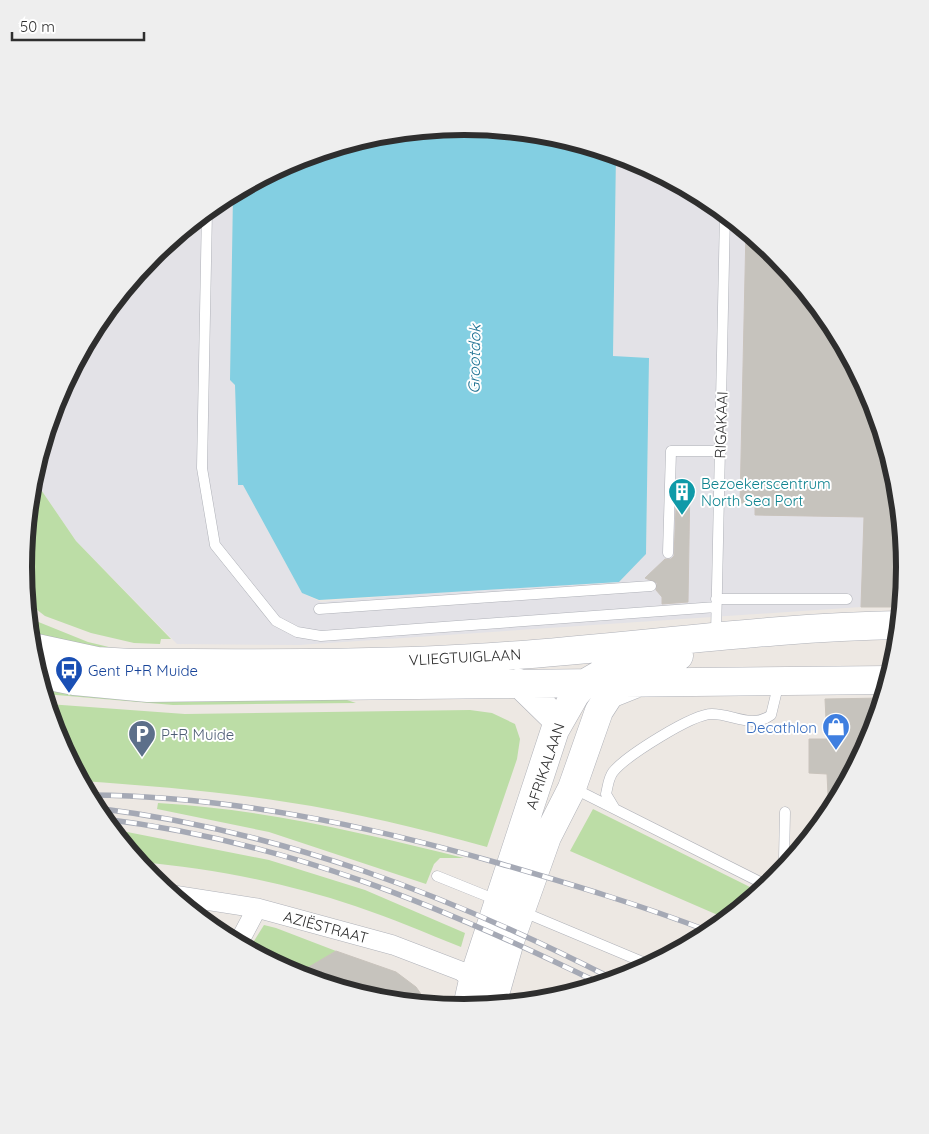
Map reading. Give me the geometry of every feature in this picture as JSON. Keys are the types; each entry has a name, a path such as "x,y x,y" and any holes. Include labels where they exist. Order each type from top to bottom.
{"main road":[{"name":"VLIEGTUIGLAAN","path":"41,649 97,661 131,663 432,660 556,652 716,636 888,625"},
{"path":"556,652 578,671 585,683 604,672 636,663 772,644 850,640 888,625"},
{"name":"VLIEGTUIGLAAN","path":"46,675 74,681 148,688 882,680"},
{"path":"519,683 558,722"},
{"name":"AFRIKALAAN","path":"490,998 510,906 558,722 585,683"},
{"name":"AFRIKALAAN","path":"485,998 473,980 572,788 592,730 585,683"},
{"path":"592,730 599,711 610,694 636,683"}],"street":[{"name":"AZIËSTRAAT","path":"186,897 257,908 393,945 461,971 473,980"},
{"path":"242,937 257,908"}],"lane":[{"path":"207,220 202,468 215,545 276,621 297,632 321,636 716,604 847,599"},
{"name":"RIGAKAAI","path":"716,636 725,222"},
{"path":"668,553 671,451 721,451"},
{"path":"320,609 651,586"},
{"path":"615,809 606,794 608,781 613,772 627,760 693,718 710,714 746,722 762,722 771,715 779,681"},
{"path":"572,788 760,882"},
{"path":"784,857 785,812"},
{"path":"437,876 641,961"}],"shaded area":[{"path":"616,163 681,193 727,224 749,242 789,282 824,327 839,351 864,402 882,455 893,511 896,539 895,607 861,607 299,645 177,644 76,541 40,488 47,455 65,402 90,351 105,327 140,282 159,262 202,224 233,203 230,380 235,385 238,485 243,485 302,593 321,602 414,594 619,582 646,554 649,358 613,357"}],"green space":[{"path":"40,488 76,541 171,639 161,639 160,644 134,643 91,633 45,616 36,609 33,595 32,567 33,539"},
{"path":"36,622 88,642 134,653 110,651 38,637"},
{"path":"50,688 335,696 356,703 173,705 52,695"},
{"path":"55,704 185,714 470,710 492,713 515,724 520,739 517,759 487,847 387,822 311,806 261,798 89,782 65,732"},
{"path":"158,803 274,816 350,831 464,858 440,858 434,864 426,884 269,832 157,809"},
{"path":"593,809 753,888 719,916 570,851"},
{"path":"123,831 269,860 365,890 465,933 461,947 368,911 302,890 221,872 151,863"},
{"path":"264,925 336,951 307,969 253,943"}],"water":[{"name":"Grootdok","path":"436,136 493,136 549,143 616,163 613,356 649,358 646,554 619,582 319,600 302,593 243,485 238,485 235,385 230,380 233,203 249,193 299,168 326,158 380,143"}],"building":[{"path":"746,239 789,282 824,327 839,351 864,402 882,455 893,511 896,539 895,607 861,607 864,517 755,515 755,503 740,503"},
{"name":"Bezoekerscentrum North Sea Port","path":"677,482 690,482 688,602 662,604 662,597 656,590 657,583 645,578 665,559 671,559 674,556"},
{"name":"Decathlon","path":"876,698 852,758 828,800 827,774 809,773 809,739 827,739 825,699"},
{"path":"336,951 396,972 416,987 423,997 380,991 306,969"}],"railway":[{"path":"98,795 193,801 245,807 296,815 398,836 579,887 701,928"},
{"path":"107,810 165,819 232,833 298,850 363,871 427,894 490,920 605,975"},
{"path":"115,821 171,829 235,843 298,860 360,880 480,928 591,979"}],"place":[{"name":"Bezoekerscentrum North Sea Port","path":"682,516"},
{"name":"Gent P+R Muide","path":"69,694"},
{"name":"Decathlon","path":"836,751"},
{"name":"P+R Muide","path":"142,758"}]}
